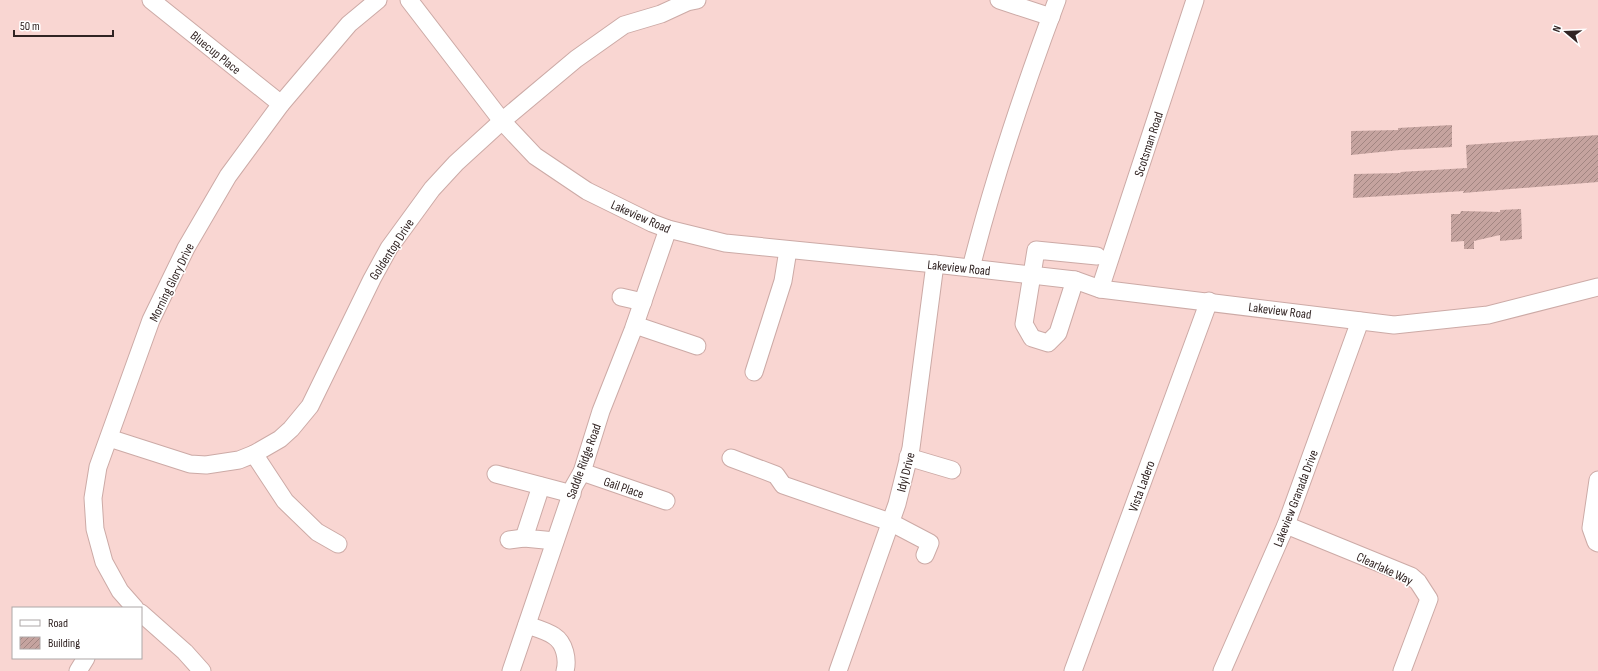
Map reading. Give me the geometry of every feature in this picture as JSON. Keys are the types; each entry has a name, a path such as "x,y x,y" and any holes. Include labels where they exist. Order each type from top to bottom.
{"street":[{"name":"Bluecup Place","path":"151,0 281,104"},
{"name":"Morning Glory Drive","path":"133,607 120,591 104,562 95,529 93,514 95,482 98,467 151,320 186,248 228,176 281,104 349,24 378,0"},
{"name":"Lakeview Road","path":"409,0 502,121 535,156 587,191 652,223 668,229 725,243 1032,275 1072,280 1100,289 1209,301 1394,325 1488,315 1598,287"},
{"name":"Goldentop Drive","path":"109,438 190,464 223,464 254,454 280,439 301,418 310,406 372,279 390,248 432,189 456,163 502,121 576,60 624,25 661,14 687,2 697,0"},
{"path":"1000,0 1051,17"},
{"path":"971,268 984,216 1024,88 1057,0"},
{"name":"Scotsman Road","path":"1100,289 1195,0"},
{"name":"Saddle Ridge Road","path":"511,671 555,541 572,494 582,472 601,411 635,325 668,229"},
{"path":"754,372 783,281 788,250"},
{"path":"1069,253 1072,280 1058,333 1048,343 1032,338 1024,324 1036,250 1069,253 1097,256"},
{"name":"Idyl Drive","path":"838,671 897,504 908,457 935,264"},
{"path":"621,297 643,302"},
{"name":"Vista Ladero","path":"1074,671 1209,301"},
{"name":"Lakeview Granada Drive","path":"1222,671 1286,525 1360,321"},
{"path":"635,325 697,346"},
{"path":"254,454 284,501 317,532 338,544"},
{"path":"908,457 952,470"},
{"path":"731,458 776,475 783,485 890,522 930,543 925,555"},
{"name":"Gail Place","path":"582,472 666,501"},
{"path":"496,474 572,494"},
{"path":"1598,480 1591,528 1596,542 1598,542"},
{"path":"541,486 517,539 555,541"},
{"name":"Clearlake Way","path":"1286,525 1411,576 1418,582 1428,600 1402,671"},
{"name":"Morning Glory Drive","path":"142,615 185,652 202,671"},
{"path":"527,625 555,636 563,647 567,662 565,671"},
{"path":"78,671 85,659"}],"building":[{"path":"1452,125 1452,147 1351,155 1351,131 1398,130 1398,128"},
{"path":"1598,135 1598,182 1463,193 1464,191 1353,198 1354,174 1401,173 1400,172 1467,168 1466,145"},
{"path":"1521,209 1522,239 1500,241 1500,235 1474,241 1474,249 1464,249 1464,241 1451,242 1451,214 1460,214 1461,211 1500,212 1500,210"}]}
